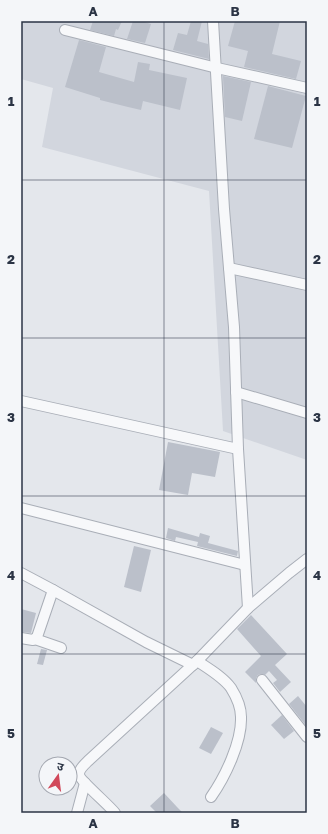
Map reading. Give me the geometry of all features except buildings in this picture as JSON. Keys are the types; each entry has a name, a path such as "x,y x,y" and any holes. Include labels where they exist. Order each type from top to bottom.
{"street":[{"path":"213,21 217,68 223,194 234,327 238,449 248,608"},
{"path":"65,30 217,68 307,88"},
{"path":"229,268 307,285"},
{"path":"236,392 307,413"},
{"path":"21,401 238,449"},
{"path":"21,508 245,565"},
{"path":"114,813 105,802 85,784 80,777 79,772 88,761 195,663 248,608 307,559"},
{"path":"21,573 146,642 214,672 230,687 239,705 241,726 230,762 221,782 211,797"},
{"path":"35,639 39,634 53,590"},
{"path":"21,638 30,640 35,639 61,648"},
{"path":"262,680 307,737"},
{"path":"77,813 85,784"}],"shaded area":[{"path":"21,21 307,21 307,460 223,431 209,191 42,147 53,88 21,79"}]}
